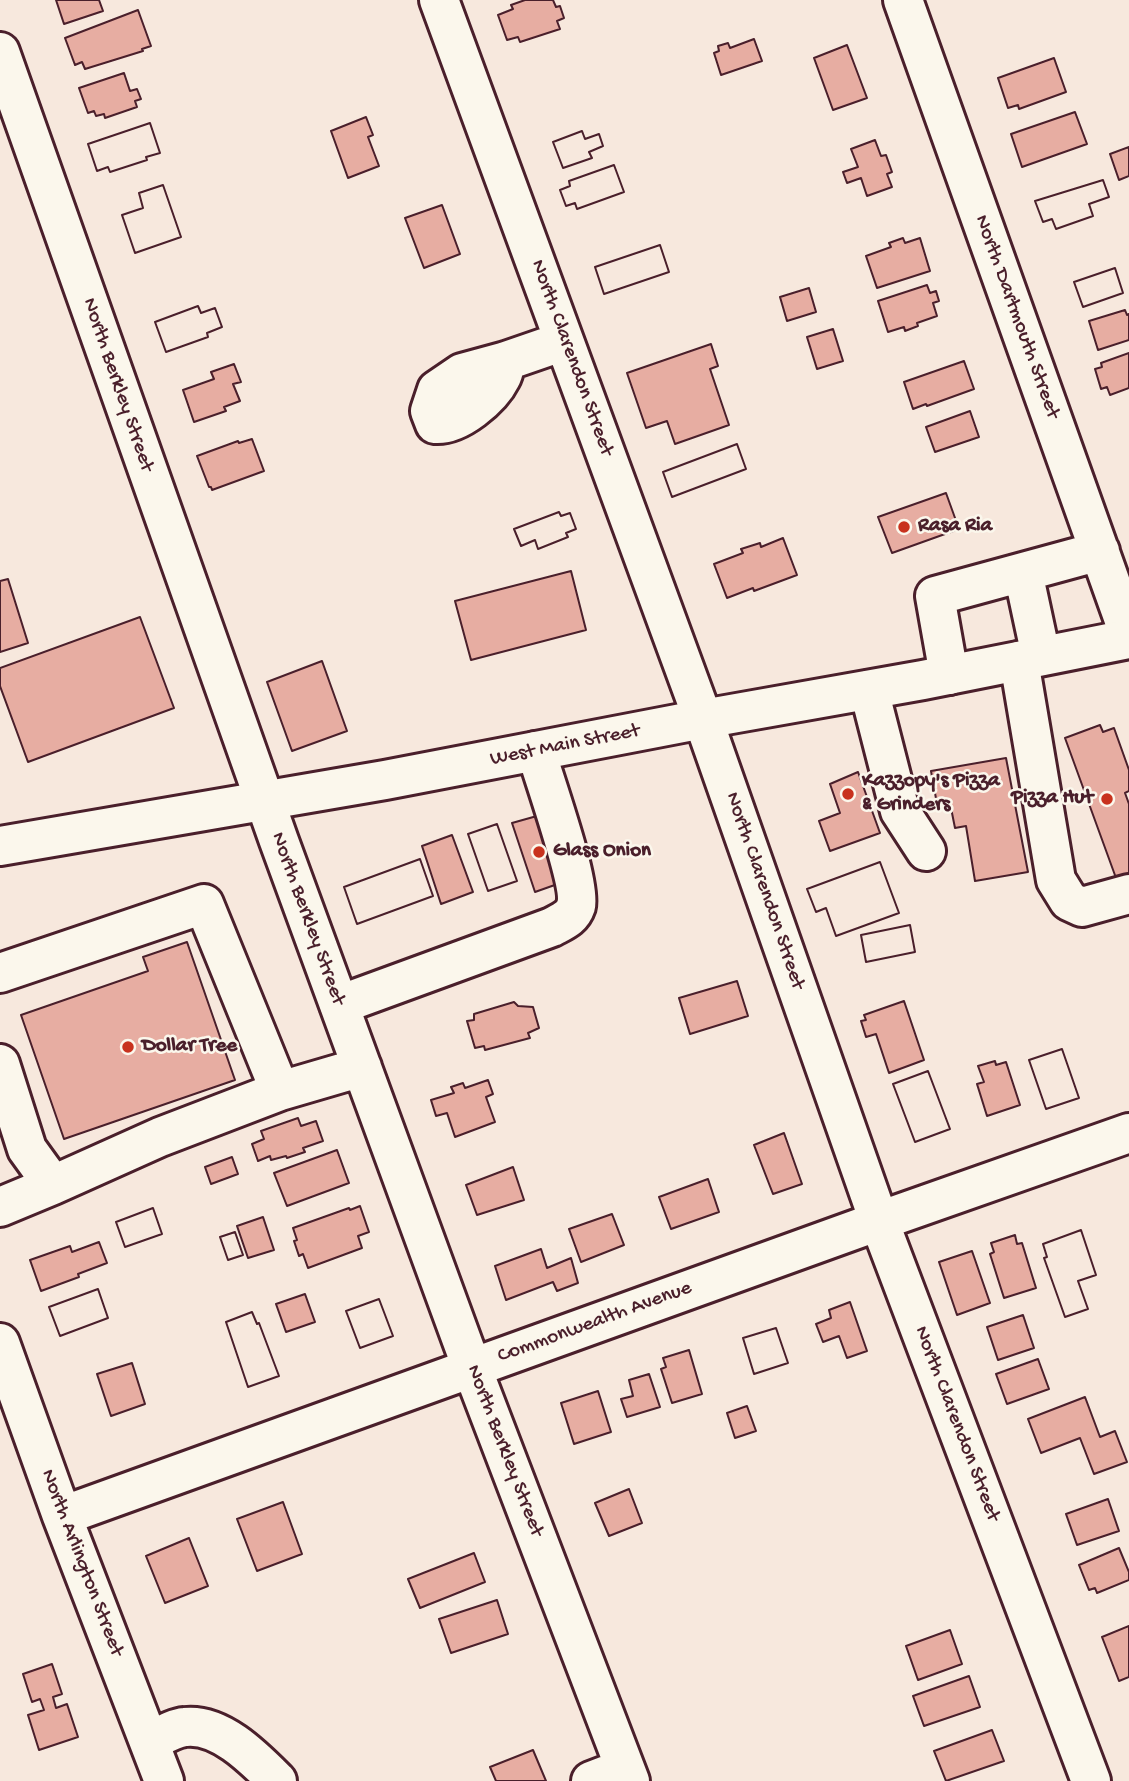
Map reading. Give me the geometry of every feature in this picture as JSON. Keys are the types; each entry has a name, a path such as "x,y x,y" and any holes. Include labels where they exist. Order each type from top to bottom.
{"street":[{"name":"North Clarendon Street","path":"439,0 703,719 879,1221 1091,1781"},
{"name":"North Dartmouth Street","path":"903,0 1129,634"},
{"name":"North Berkley Street","path":"0,52 264,800 472,1368 615,1777"},
{"path":"506,361 564,341"},
{"path":"949,675 935,596 1100,551"},
{"path":"1023,572 1030,659 1056,880 1069,901 1082,906 1129,894"},
{"name":"West Main Street","path":"0,846 385,780 1129,639"},
{"path":"869,690 900,811 926,850"},
{"path":"339,1005 570,918 577,903 571,866 536,751"},
{"path":"0,973 204,904 280,1091"},
{"path":"0,1064 27,1149 53,1185"},
{"path":"0,1207 160,1137 280,1091 362,1067"},
{"name":"Commonwealth Avenue","path":"62,1516 1129,1133"},
{"name":"North Arlington Street","path":"0,1343 62,1516 164,1781"},
{"path":"149,1742 187,1726 216,1733 237,1745 277,1781"}],"building":[{"path":"56,0 99,0 103,11 64,24"},
{"path":"525,0 553,0 556,7 560,6 564,18 557,21 560,29 520,42 518,37 507,40 498,15 513,9 511,5"},
{"path":"138,10 151,46 85,69 82,62 75,65 65,38"},
{"path":"754,39 762,61 721,75 714,53 719,51 718,46 728,43 730,48"},
{"path":"847,45 867,98 833,110 814,58"},
{"path":"1054,58 1066,92 1019,109 1018,105 1008,108 998,78"},
{"path":"124,73 130,91 137,89 141,99 135,101 137,107 105,118 104,114 96,116 94,111 88,113 79,88"},
{"path":"1075,112 1087,144 1022,167 1011,134"},
{"path":"366,117 373,135 368,137 379,166 348,178 331,131"},
{"path":"150,123 160,153 110,172 108,167 97,171 88,144"},
{"path":"150,123 160,153 110,172 108,167 97,171 88,144"},
{"path":"582,131 585,139 599,134 603,146 589,152 592,158 563,168 553,142"},
{"path":"582,131 585,139 599,134 603,146 589,152 592,158 563,168 553,142"},
{"path":"875,140 881,156 886,155 892,172 887,174 892,187 867,196 861,178 847,183 843,172 858,167 851,149"},
{"path":"1129,147 1129,176 1119,180 1110,154"},
{"path":"614,165 624,192 577,209 575,203 566,206 560,190 570,186 569,181"},
{"path":"614,165 624,192 577,209 575,203 566,206 560,190 570,186 569,181"},
{"path":"1103,180 1109,197 1089,204 1093,216 1056,229 1052,219 1043,222 1035,201"},
{"path":"1103,180 1109,197 1089,204 1093,216 1056,229 1052,219 1043,222 1035,201"},
{"path":"163,185 181,237 135,253 122,215 143,208 139,193"},
{"path":"163,185 181,237 135,253 122,215 143,208 139,193"},
{"path":"442,205 460,254 424,268 405,218"},
{"path":"903,238 905,243 920,238 930,271 877,288 866,256 891,247 889,243"},
{"path":"660,245 669,272 604,294 595,267"},
{"path":"660,245 669,272 604,294 595,267"},
{"path":"1115,268 1123,293 1083,307 1074,282"},
{"path":"1115,268 1123,293 1083,307 1074,282"},
{"path":"927,285 930,293 936,291 939,301 933,303 937,316 917,323 918,326 905,331 904,327 888,332 878,301"},
{"path":"809,288 816,312 787,321 780,297"},
{"path":"198,306 201,313 215,308 222,327 207,333 208,337 166,352 155,322"},
{"path":"198,306 201,313 215,308 222,327 207,333 208,337 166,352 155,322"},
{"path":"1125,310 1127,315 1129,314 1129,340 1098,350 1089,321"},
{"path":"833,329 843,361 817,369 807,337"},
{"path":"711,344 718,366 710,369 729,425 675,444 667,421 646,428 627,373"},
{"path":"1129,353 1129,388 1110,395 1107,387 1101,389 1095,369 1102,367 1101,363"},
{"path":"964,361 974,389 913,409 904,382"},
{"path":"234,364 241,382 233,384 240,401 224,407 226,411 194,422 183,390 214,379 211,372"},
{"path":"970,411 979,437 935,452 926,427"},
{"path":"252,439 264,471 212,490 197,456 238,441 239,443"},
{"path":"737,444 746,469 672,497 663,472"},
{"path":"737,444 746,469 672,497 663,472"},
{"path":"946,493 959,529 892,553 878,517"},
{"path":"559,512 561,516 570,513 576,529 566,533 568,537 538,549 535,540 521,546 514,529"},
{"path":"559,512 561,516 570,513 576,529 566,533 568,537 538,549 535,540 521,546 514,529"},
{"path":"783,538 797,575 727,598 714,564 743,553 741,549 760,543 761,547"},
{"path":"571,571 586,630 471,660 455,601"},
{"path":"8,579 28,643 0,652 0,581"},
{"path":"140,617 174,708 28,762 0,686 0,668"},
{"path":"322,661 347,731 292,751 267,682"},
{"name":"Pizza Hut","path":"1100,725 1103,732 1114,728 1129,770 1129,791 1125,793 1129,804 1129,873 1116,878 1065,738"},
{"path":"1006,758 1028,872 975,881 966,826 955,828 950,803 937,804 931,771"},
{"path":"858,772 880,833 830,851 819,821 840,813 830,784"},
{"name":"Glass Onion","path":"544,814 566,881 535,892 512,823"},
{"path":"497,824 517,881 488,891 468,834"},
{"path":"497,824 517,881 488,891 468,834"},
{"path":"452,835 473,892 441,904 422,846"},
{"path":"420,859 433,896 357,924 344,887"},
{"path":"420,859 433,896 357,924 344,887"},
{"path":"880,862 899,913 836,936 826,908 816,912 807,889"},
{"path":"880,862 899,913 836,936 826,908 816,912 807,889"},
{"path":"910,925 915,952 866,962 861,935"},
{"path":"910,925 915,952 866,962 861,935"},
{"name":"Dollar Tree","path":"187,942 235,1080 64,1139 21,1015 148,971 143,957"},
{"path":"737,981 748,1016 690,1034 679,998"},
{"path":"904,1001 924,1060 889,1073 876,1034 866,1037 861,1021 866,1020 864,1015"},
{"path":"514,1002 518,1006 533,1007 539,1028 528,1033 530,1038 485,1050 484,1046 475,1048 467,1021 474,1020 474,1014"},
{"path":"1062,1049 1079,1098 1046,1109 1029,1060"},
{"path":"1062,1049 1079,1098 1046,1109 1029,1060"},
{"path":"995,1061 996,1065 1006,1062 1020,1105 987,1116 977,1084 984,1082 978,1066"},
{"path":"928,1071 950,1129 915,1142 893,1084"},
{"path":"928,1071 950,1129 915,1142 893,1084"},
{"path":"488,1080 493,1094 486,1097 495,1122 455,1137 447,1113 436,1116 431,1100 454,1093 451,1087 463,1083 465,1088"},
{"path":"298,1118 301,1126 316,1121 323,1141 303,1148 305,1152 287,1158 286,1156 271,1160 270,1156 258,1161 252,1144 264,1139 261,1131"},
{"path":"784,1133 802,1184 773,1194 754,1145"},
{"path":"337,1150 349,1183 287,1206 274,1173"},
{"path":"232,1157 238,1174 211,1184 205,1167"},
{"path":"513,1167 524,1200 477,1215 466,1185"},
{"path":"708,1179 719,1212 671,1229 659,1197"},
{"path":"360,1206 369,1232 358,1236 362,1248 308,1268 303,1254 299,1256 293,1228"},
{"path":"153,1208 162,1234 125,1247 116,1222"},
{"path":"153,1208 162,1234 125,1247 116,1222"},
{"path":"612,1214 624,1245 581,1262 569,1229"},
{"path":"263,1217 274,1250 248,1258 237,1226"},
{"path":"1081,1230 1096,1275 1078,1281 1088,1309 1065,1317 1044,1258 1047,1257 1043,1244"},
{"path":"1081,1230 1096,1275 1078,1281 1088,1309 1065,1317 1044,1258 1047,1257 1043,1244"},
{"path":"235,1232 243,1255 228,1260 220,1237"},
{"path":"235,1232 243,1255 228,1260 220,1237"},
{"path":"1015,1235 1017,1244 1022,1243 1036,1288 1004,1298 990,1254 994,1252 991,1243"},
{"path":"99,1242 107,1263 41,1291 30,1260 70,1246 72,1252"},
{"path":"541,1249 547,1268 571,1258 578,1283 557,1291 553,1282 506,1300 495,1266"},
{"path":"972,1251 990,1303 957,1315 939,1262"},
{"path":"98,1289 108,1318 60,1336 49,1307"},
{"path":"98,1289 108,1318 60,1336 49,1307"},
{"path":"305,1294 315,1322 286,1332 276,1304"},
{"path":"379,1299 393,1336 360,1348 346,1311"},
{"path":"379,1299 393,1336 360,1348 346,1311"},
{"path":"850,1302 867,1351 847,1358 839,1336 823,1342 816,1324 831,1318 829,1310"},
{"path":"252,1312 257,1324 259,1323 279,1376 248,1387 226,1322"},
{"path":"252,1312 257,1324 259,1323 279,1376 248,1387 226,1322"},
{"path":"1023,1315 1034,1348 998,1360 987,1327"},
{"path":"776,1328 788,1363 754,1374 743,1338"},
{"path":"776,1328 788,1363 754,1374 743,1338"},
{"path":"689,1350 702,1394 672,1403 661,1369 666,1367 663,1358"},
{"path":"1038,1359 1049,1389 1007,1404 996,1374"},
{"path":"132,1363 145,1404 111,1416 97,1374"},
{"path":"649,1374 660,1407 627,1417 621,1399 633,1396 629,1380"},
{"path":"598,1391 611,1432 574,1444 561,1403"},
{"path":"1085,1397 1100,1437 1115,1431 1127,1462 1094,1474 1080,1438 1041,1453 1028,1419"},
{"path":"747,1406 756,1431 735,1438 727,1413"},
{"path":"629,1489 642,1523 609,1536 595,1503"},
{"path":"1108,1499 1119,1531 1077,1545 1066,1514"},
{"path":"283,1502 302,1554 257,1571 237,1519"},
{"path":"189,1538 208,1586 165,1603 146,1556"},
{"path":"1119,1548 1129,1572 1129,1580 1097,1593 1095,1588 1089,1590 1079,1565"},
{"path":"474,1553 485,1582 420,1608 408,1579"},
{"path":"497,1600 508,1634 451,1653 439,1619"},
{"path":"1129,1626 1129,1677 1119,1681 1102,1637"},
{"path":"950,1630 962,1664 918,1680 906,1646"},
{"path":"52,1664 62,1694 53,1697 56,1708 67,1704 78,1737 39,1750 28,1715 44,1710 40,1699 32,1702 23,1674"},
{"path":"969,1676 980,1707 924,1726 913,1696"},
{"path":"992,1730 1004,1761 946,1781 934,1751"},
{"path":"533,1750 546,1781 496,1781 490,1767"}],"place":[{"name":"Rasa Ria","path":"904,527"},
{"name":"Kazzopy's Pizza & Grinders","path":"848,794"},
{"name":"Pizza Hut","path":"1107,799"},
{"name":"Glass Onion","path":"539,852"},
{"name":"Dollar Tree","path":"128,1047"}]}
